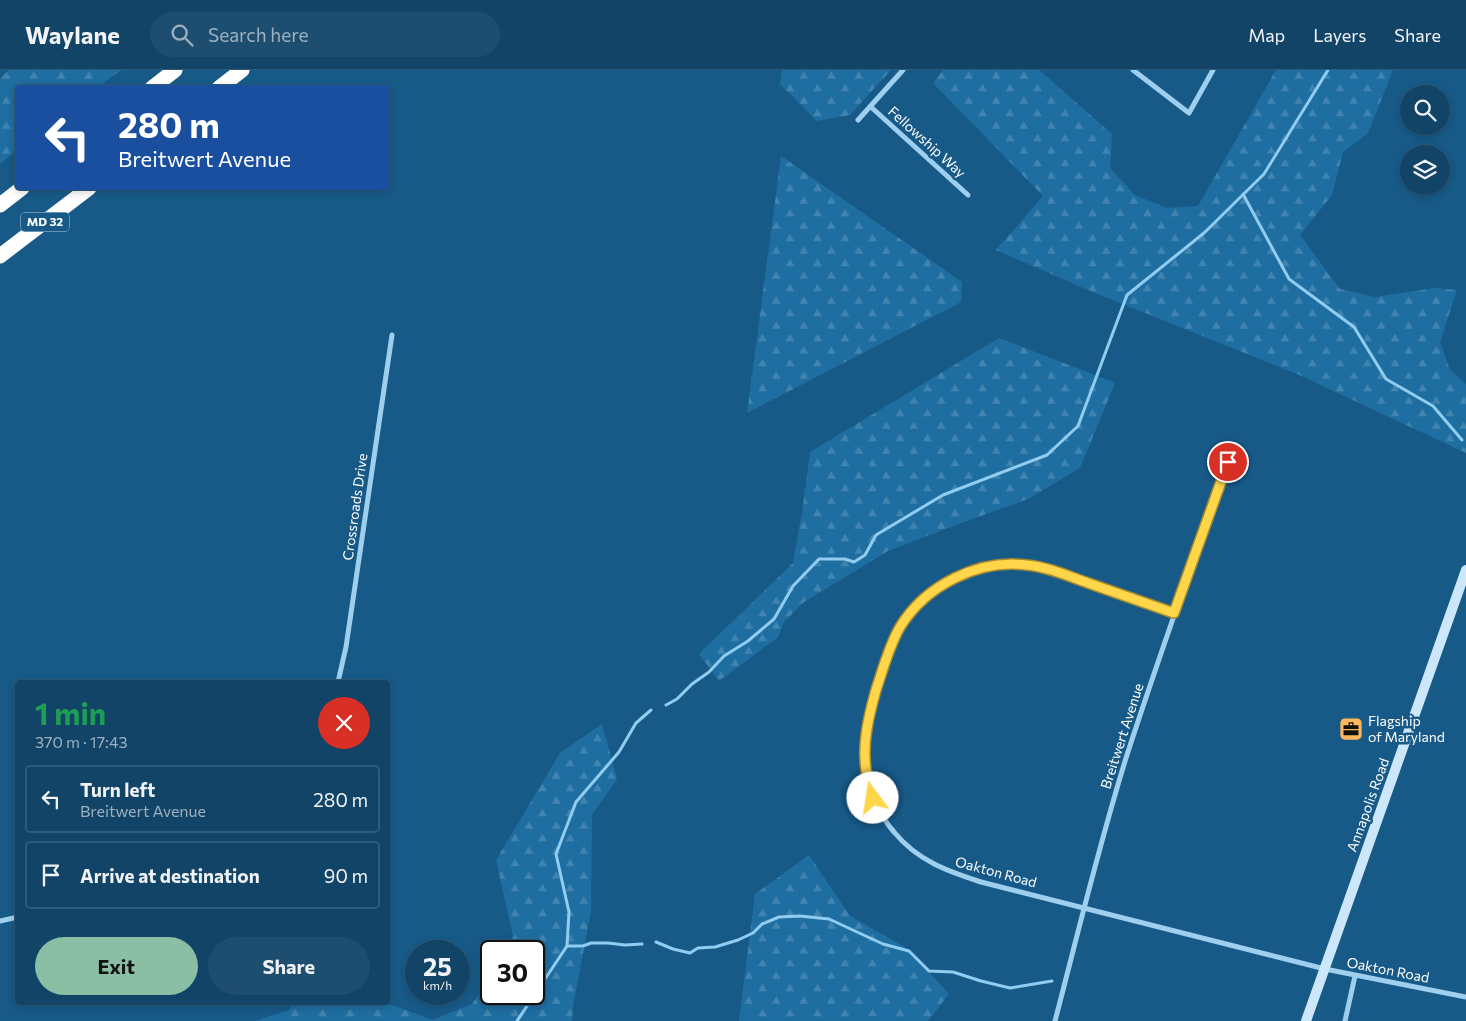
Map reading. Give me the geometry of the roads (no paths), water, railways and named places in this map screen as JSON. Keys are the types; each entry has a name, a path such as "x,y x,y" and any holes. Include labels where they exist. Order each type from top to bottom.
{"highway":[{"path":"156,85 175,70"},
{"path":"223,85 242,70"},
{"name":"MD 32","path":"0,205 19,190"},
{"name":"MD 32","path":"0,256 86,190"}],"main road":[{"name":"Annapolis Road","path":"1306,1021 1466,570"}],"street":[{"path":"858,120 903,70"},
{"path":"1133,70 1189,113 1213,70"},
{"name":"Fellowship Way","path":"871,107 968,195"},
{"name":"Crossroads Drive","path":"338,680 346,647 392,335"},
{"name":"Breitwert Avenue","path":"1056,1021 1084,907 1126,759 1174,613 1228,462"},
{"name":"Oakton Road","path":"1174,613 1050,569 1026,565 998,565 971,571 947,582 931,593 915,608 900,627 884,664 865,734 866,768 873,798 893,832 917,855 950,872 981,882 1325,969 1466,997"},
{"path":"0,920 15,918"},
{"path":"1346,1021 1355,976"}],"waterway":[{"path":"666,705 677,699 692,684 709,672 724,656 748,641 774,619 793,586 819,559 845,559 854,562 865,555 876,535 943,495 1047,455 1078,426 1127,295 1204,233 1264,174 1328,70"},
{"path":"1243,194 1289,279 1354,327 1386,379 1433,406 1462,440"},
{"path":"517,1021 567,946 569,912 556,854 576,802 619,752 636,723 651,710"},
{"path":"656,942 690,953 698,948 715,947 738,940 753,933 762,924 779,917 800,916 829,919 883,944 909,951 929,971 953,972 1010,988 1052,981"},
{"path":"567,946 583,946 591,943 642,944"}],"place":[{"name":"Flagship of Maryland","path":"1351,729"}]}
